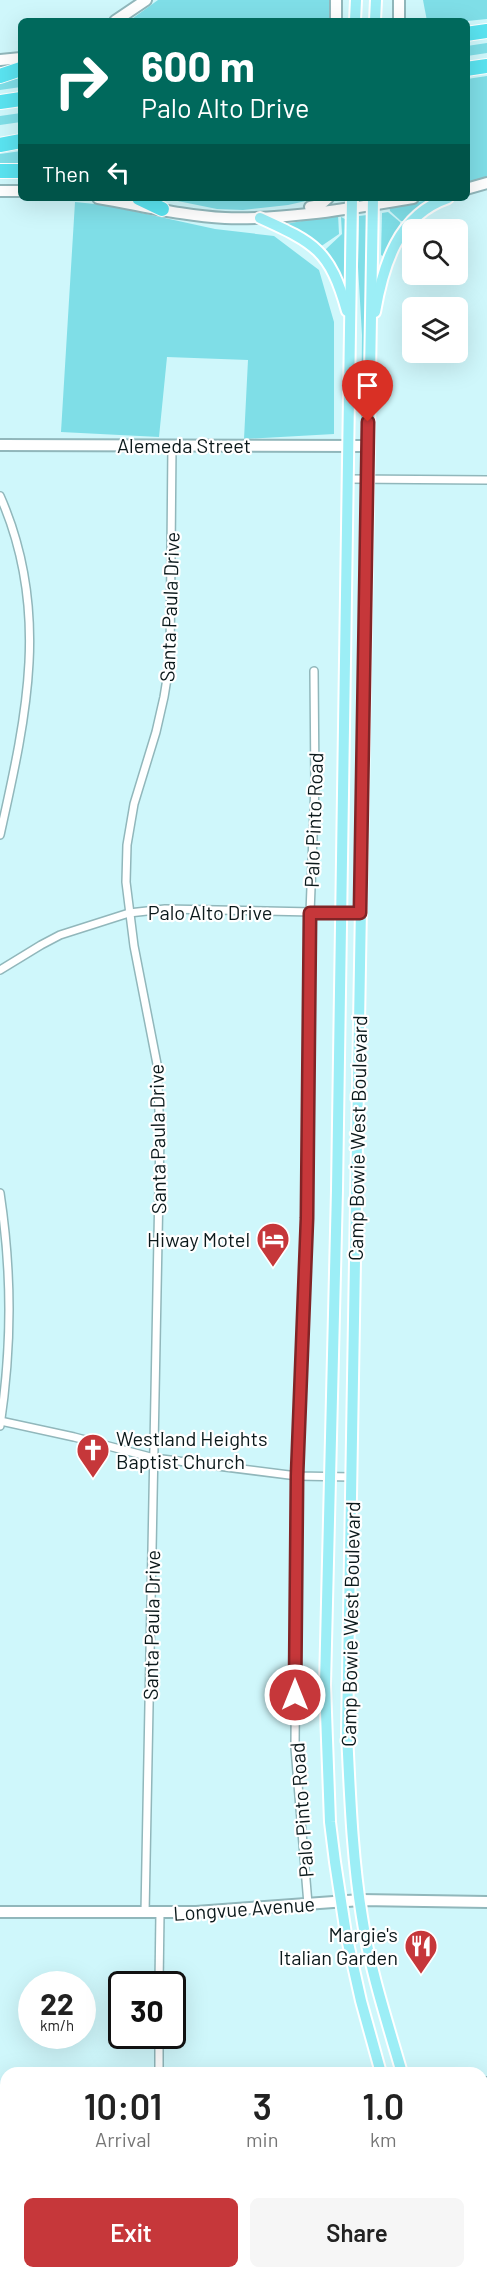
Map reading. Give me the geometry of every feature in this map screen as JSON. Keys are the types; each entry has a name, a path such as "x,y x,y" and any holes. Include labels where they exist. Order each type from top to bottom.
{"highway":[{"path":"470,33 487,31"},
{"path":"470,68 487,66"},
{"path":"0,76 18,70"},
{"path":"0,102 18,99"},
{"path":"0,145 18,142"},
{"path":"0,171 18,171"},
{"path":"145,201 162,209"}],"main road":[{"path":"119,18 146,0"},
{"path":"336,0 336,18"},
{"path":"356,0 356,18"},
{"path":"375,18 376,0"},
{"path":"399,0 399,18"},
{"path":"0,60 18,58"},
{"path":"470,188 487,183"},
{"path":"0,191 18,191"},
{"path":"115,201 223,218 290,215 373,201"},
{"path":"290,215 320,205 325,201"},
{"name":"Camp Bowie West Boulevard","path":"373,201 347,1732 355,1860 362,1916 380,1998 400,2067"},
{"path":"369,351 388,256 398,236 419,214 443,201"},
{"name":"Camp Bowie West Boulevard","path":"352,203 338,1190 325,1685 330,1822 341,1901 361,2001 379,2067"},
{"path":"260,218 293,232 320,252 338,280 351,326"},
{"name":"Alemeda Street","path":"0,445 368,446"},
{"path":"338,1190 357,1191"},
{"name":"Longvue Avenue","path":"0,1912 160,1913 361,1900 487,1902"}],"street":[{"name":"Santa Paula Drive","path":"145,1913 160,1136 157,1064 129,913 126,882 129,834 134,804 162,709 170,660 172,445"},
{"path":"348,478 487,480"},
{"path":"0,496 22,559 29,615 30,658 26,711 0,835"},
{"name":"Palo Pinto Road","path":"308,1904 295,1748 297,1476 307,1218 310,913 315,785 314,671"},
{"name":"Palo Alto Drive","path":"0,970 60,935 129,913 165,909 360,913"},
{"path":"0,1193 8,1244 10,1288 8,1371 0,1423 74,1437 154,1458 297,1476 352,1477"},
{"path":"159,1971 160,1913"},
{"path":"159,2049 159,2067"}],"shaded area":[{"path":"158,0 331,0 330,18 133,18"},
{"path":"423,0 487,0 487,19 470,21 470,18 426,18"},
{"path":"487,43 487,53 470,56 470,46"},
{"path":"18,75 18,87 0,90 0,80"},
{"path":"487,76 487,177 470,182 470,79"},
{"path":"18,113 18,122 0,125 0,116"},
{"path":"18,151 18,165 0,166 0,154"},
{"path":"178,201 306,201 243,210 217,209"},
{"path":"431,201 402,221 390,211 389,206"},
{"path":"75,202 105,205 215,229 274,236 319,270 334,322 334,434 244,439 248,360 167,357 159,437 61,432"},
{"path":"388,212 400,222 401,226 384,257 381,255 382,213"},
{"path":"338,214 339,234 320,247 309,237 286,224"},
{"path":"367,215 364,423 361,427 362,335 358,267 359,216"},
{"path":"341,217 345,219 344,281 325,252 342,234"}],"place":[{"name":"Hiway Motel","path":"273,1268"},
{"name":"Westland Heights Baptist Church","path":"93,1479"},
{"name":"Margie's Italian Garden","path":"421,1975"}],"route":[{"path":"295,1695 297,1476 307,1218 310,913 360,913 368,422"}]}
